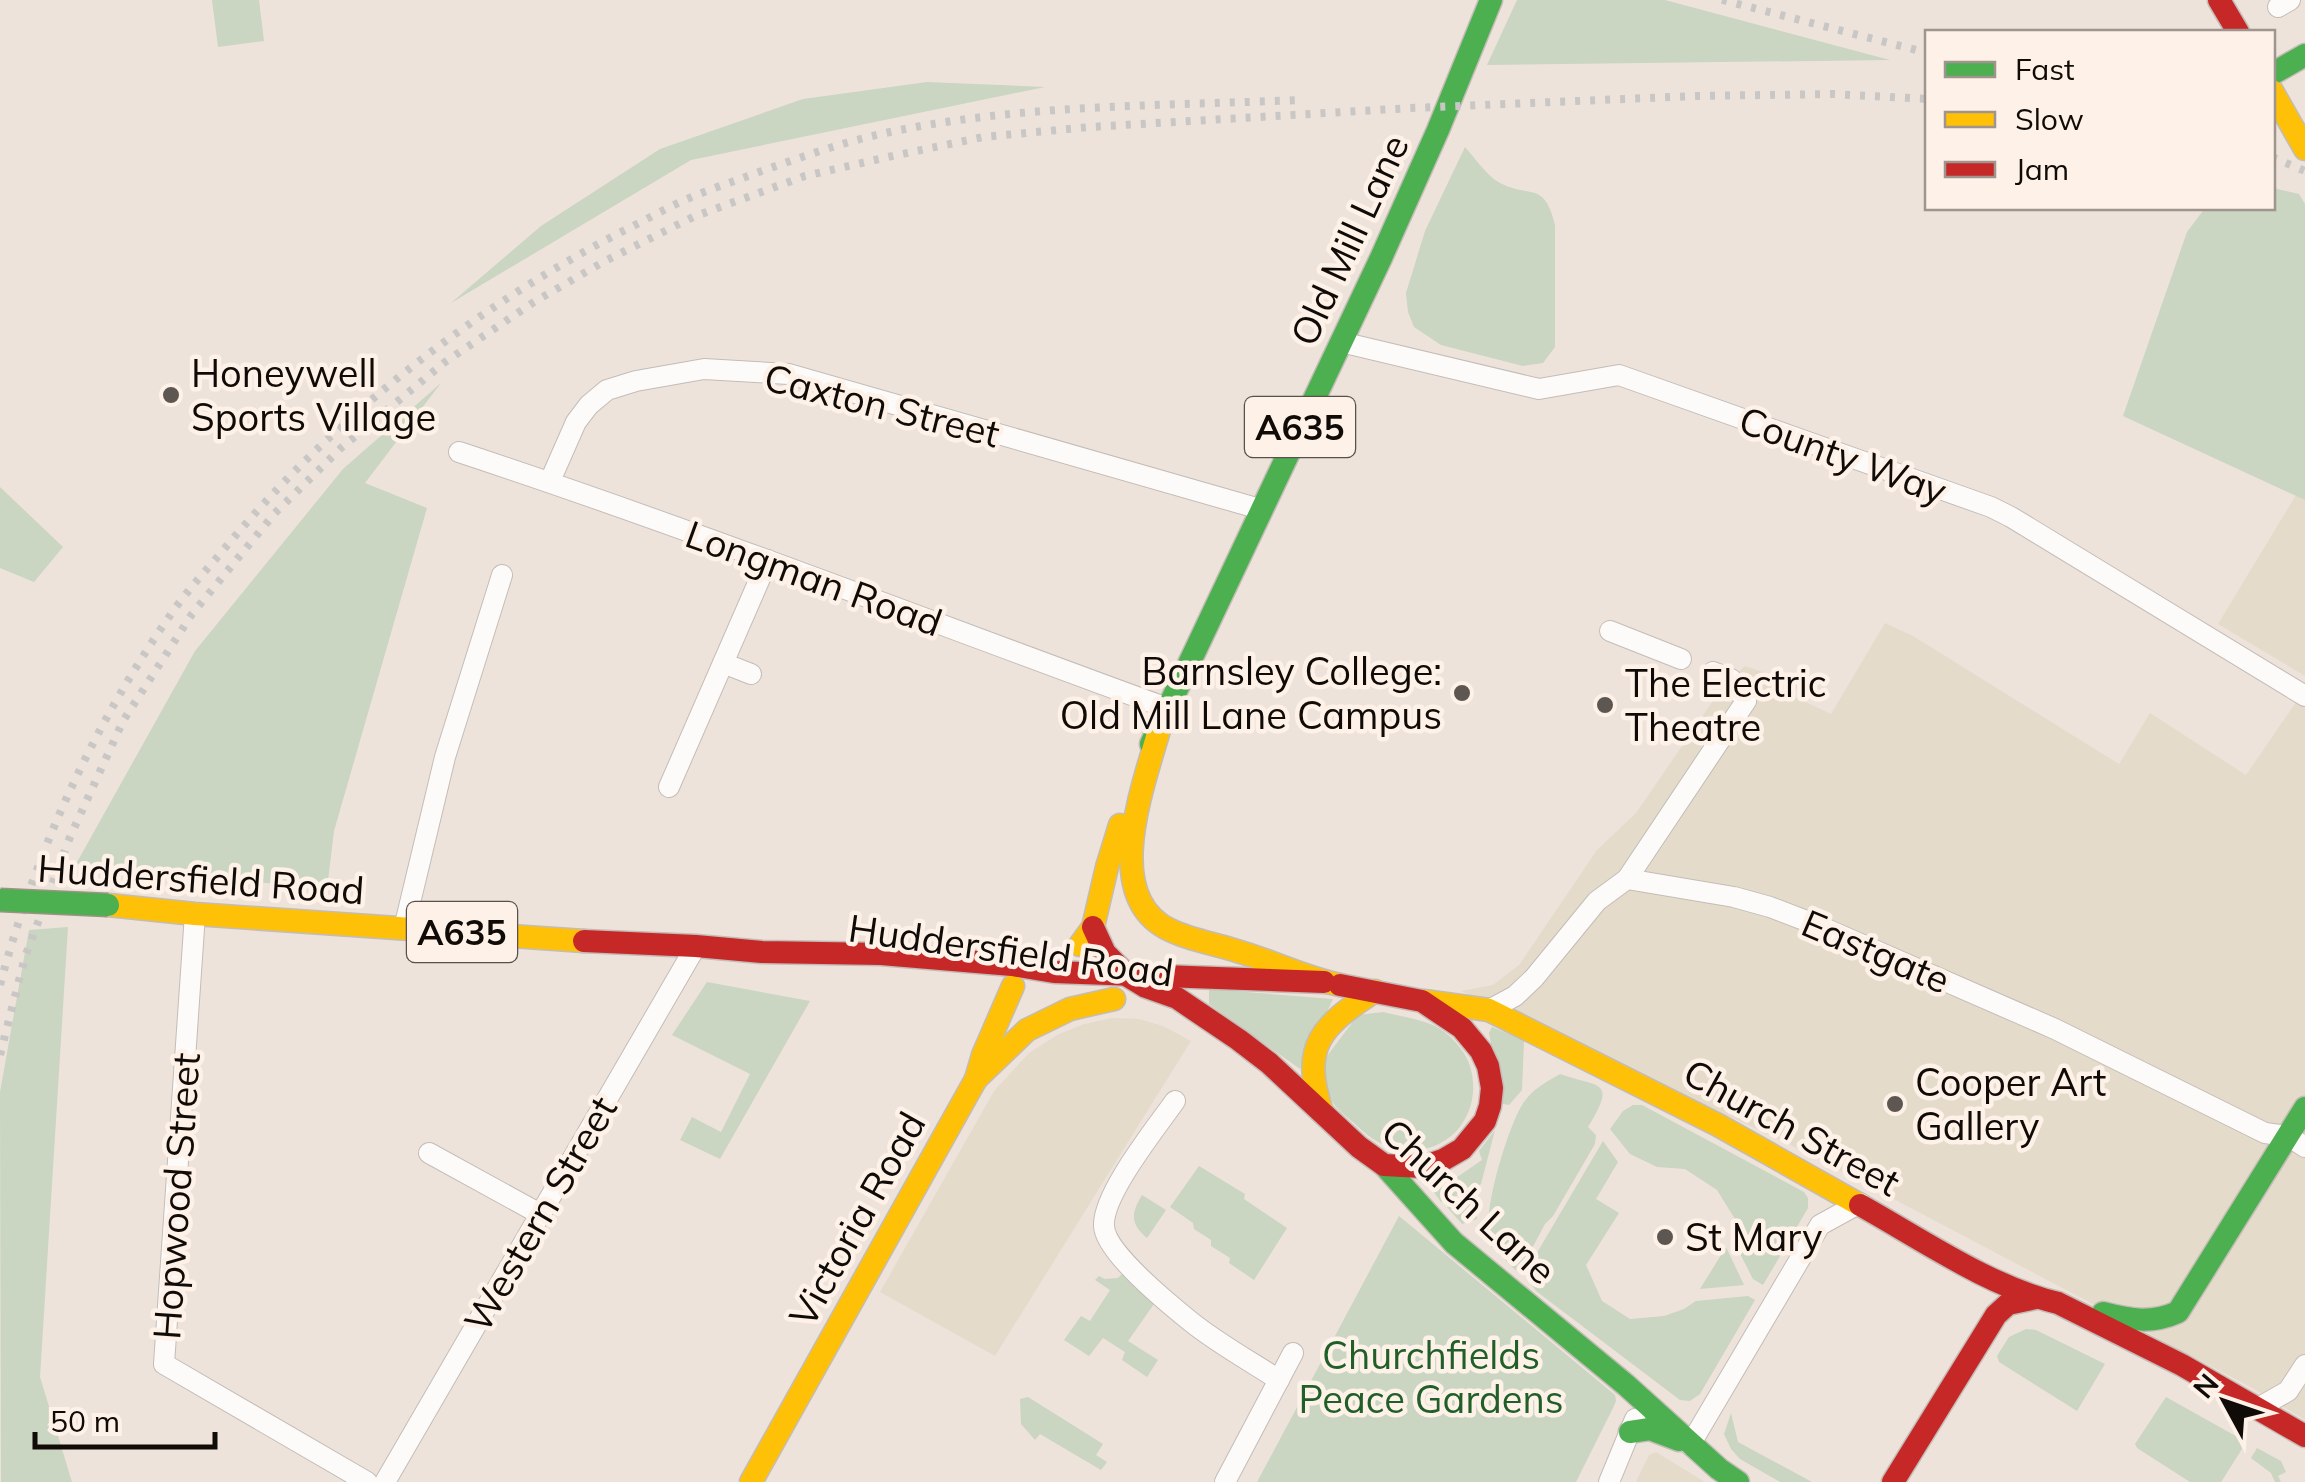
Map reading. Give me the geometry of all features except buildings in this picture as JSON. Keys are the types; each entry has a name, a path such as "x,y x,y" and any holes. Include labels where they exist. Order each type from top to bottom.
{"main road":[{"name":"Old Mill Lane","path":"1054,972 1074,954 1092,927 1134,780 1396,230 1491,0"},
{"path":"2219,0 2237,30"},
{"path":"2275,72 2305,54"},
{"path":"2275,96 2305,150"},
{"name":"Old Mill Lane","path":"1164,716 1137,814 1131,876 1136,896 1150,916 1168,930 1220,947"},
{"name":"Huddersfield Road","path":"0,900 625,944 881,954 1054,972"},
{"name":"A635","path":"1092,927 1104,953 1128,976 1176,998 1197,1013"},
{"name":"Church Street","path":"1220,947 1324,982 1489,1010 1718,1125 1977,1272 2182,1365 2305,1436"},
{"name":"Huddersfield Road","path":"816,954 871,970 1114,999 1197,1013"},
{"name":"A635","path":"1014,986 1054,972 1324,982"},
{"name":"Victoria Road","path":"754,1481 976,1079 982,1055 1014,986"},
{"path":"1322,1112 1313,1082 1316,1047 1340,1014 1374,992"},
{"path":"976,1079 1027,1030 1070,1008 1114,999"},
{"name":"A635","path":"1384,1164 1422,1167 1443,1160 1462,1149 1476,1134 1490,1106 1492,1088 1481,1050 1462,1028 1422,1001"},
{"name":"Church Lane","path":"1197,1013 1269,1063 1384,1164 1454,1243 1738,1482"},
{"path":"1893,1482 1986,1328 2008,1304 2047,1301 2096,1310 2131,1322 2157,1322 2178,1312 2296,1142 2305,1108"},
{"path":"1630,1432 1650,1430 1690,1444"}],"street":[{"name":"County Way","path":"1341,342 1538,390 1619,375 1991,507 2305,696"},
{"name":"Caxton Street","path":"550,482 576,422 607,390 704,369 788,374 1260,509"},
{"name":"Longman Road","path":"460,452 768,560 1164,716"},
{"path":"669,787 768,560"},
{"path":"404,928 445,756 502,575"},
{"path":"1610,631 1681,659"},
{"path":"724,663 751,674"},
{"path":"1489,1010 1515,996 1534,978 1597,901 1626,879 1746,701 1731,680 1713,672"},
{"name":"Eastgate","path":"1626,879 1734,897 1817,924 2055,1029 2264,1133 2296,1142"},
{"name":"Hopwood Street","path":"195,914 164,1364 367,1482"},
{"name":"Western Street","path":"385,1482 696,946"},
{"path":"1175,1101 1108,1200 1104,1228 1112,1248 1192,1323 1280,1380"},
{"path":"429,1153 540,1214"},
{"path":"1690,1444 1820,1225 1860,1203"},
{"path":"1225,1482 1294,1353"},
{"path":"2258,1408 2288,1392 2305,1365"},
{"path":"1609,1482 1643,1402"}],"shaded area":[{"path":"2296,495 2305,500 2305,676 2218,624"},
{"path":"1885,623 1913,636 2119,764 2150,713 2246,775 2305,689 2305,1420 2254,1389 1797,1148 1461,991 1493,985 1519,965 1597,850 1636,813 1724,685 1745,666 1799,684 1793,696 1831,714"},
{"path":"1112,1018 1139,1019 1191,1041 995,1356 880,1292 994,1091 1029,1053 1057,1035"},
{"path":"1656,1452 1705,1482 1636,1482 1649,1455"}],"green space":[{"path":"212,0 259,0 264,41 218,47"},
{"path":"1517,0 1665,0 1890,60 1487,65"},
{"path":"927,82 1045,87 691,160 451,303 541,226 660,149 803,99"},
{"path":"1465,147 1495,180 1541,196 1551,211 1555,225 1555,347 1543,363 1523,366 1441,345 1414,327 1408,312 1406,293 1425,231"},
{"path":"2275,188 2299,194 2305,204 2305,500 2123,416 2187,232 2204,210 2275,210"},
{"path":"441,383 365,483 427,508 334,831 327,889 76,864 195,651 343,469"},
{"path":"0,487 63,547 34,582 0,568"},
{"path":"68,927 40,1377 72,1482 1,1482 0,1092 29,930"},
{"path":"707,982 810,1001 720,1159 680,1140 692,1117 721,1132 750,1074 672,1035"},
{"path":"1209,989 1333,999 1300,1069 1209,1004"},
{"path":"1383,1012 1441,1029 1461,1048 1470,1066 1472,1102 1466,1117 1457,1131 1429,1148 1393,1148 1377,1141 1339,1110 1329,1093 1321,1064 1358,1015"},
{"path":"1492,1027 1524,1040 1522,1090 1509,1105 1503,1104 1489,1033"},
{"path":"1560,1074 1600,1088 1601,1100 1588,1127 1596,1135 1595,1144 1519,1273 1500,1254 1489,1229 1494,1184 1524,1102"},
{"path":"1642,1105 1804,1192 1808,1208 1763,1285 1753,1279 1732,1238 1735,1219 1717,1190 1685,1169 1657,1167 1630,1154 1610,1129 1623,1111"},
{"path":"1495,1130 1481,1184 1441,1202 1428,1179 1443,1173 1450,1182 1482,1160 1479,1151"},
{"path":"1603,1141 1618,1162 1596,1199 1619,1213 1586,1265 1602,1301 1630,1319 1664,1316 1696,1301 1748,1296 1755,1300 1700,1394 1690,1401 1680,1400 1536,1291 1526,1277"},
{"path":"1199,1166 1245,1194 1244,1199 1287,1228 1254,1280 1229,1263 1230,1258 1211,1246 1211,1240 1170,1207"},
{"path":"1142,1195 1166,1210 1147,1238 1134,1218"},
{"path":"1476,1197 1477,1219 1462,1224 1447,1207"},
{"name":"Churchfields Peace Gardens","path":"1399,1216 1615,1395 1613,1408 1576,1482 1257,1482"},
{"path":"1726,1247 1744,1285 1700,1289"},
{"path":"1129,1275 1156,1301 1128,1341 1158,1360 1147,1377 1122,1360 1125,1352 1103,1338 1089,1356 1064,1340 1081,1316 1090,1321 1110,1290 1095,1280 1099,1276 1118,1278"},
{"path":"2026,1329 2036,1330 2105,1364 2077,1411 1999,1362 1997,1356 2009,1337"},
{"path":"1028,1397 1103,1444 1096,1455 1107,1462 1101,1470 1040,1434 1035,1440 1021,1424 1020,1399"},
{"path":"2166,1397 2241,1439 2242,1449 2221,1482 2190,1482 2137,1448 2135,1444"},
{"path":"1731,1413 1738,1442 1812,1482 1780,1482 1740,1459 1724,1434"},
{"path":"2257,1448 2281,1461 2286,1472 2278,1476 2281,1482 2275,1482 2271,1473 2251,1458"}],"railway":[{"path":"1722,0 1925,52"},
{"path":"0,1055 25,957 70,837 123,721 192,614 275,513 341,448 445,362 534,302 693,217 805,176 983,137 1411,108 1696,96 1833,94 1925,99"},
{"path":"0,985 31,885 71,788 119,695 176,607 263,505 356,413 406,371 512,295 671,206 820,151 881,134 1036,112 1299,100"},
{"path":"2275,158 2305,171"}],"traffic: fast":[{"path":"1151,744 1381,258 1491,0"},
{"path":"2275,72 2305,55"},
{"path":"0,900 108,905"},
{"path":"2103,1313 2141,1320 2178,1312 2305,1108"},
{"path":"1384,1165 1454,1243 1738,1482"},
{"path":"1630,1432 1650,1429 1679,1440"}],"traffic: slow":[{"path":"2275,96 2305,149"},
{"path":"1161,723 1133,835 1136,891 1148,914 1178,933 1340,985"},
{"path":"1080,945 1093,927 1120,825"},
{"path":"108,905 584,941"},
{"path":"751,1482 976,1079 1013,986"},
{"path":"1322,1112 1313,1070 1320,1040 1341,1015 1375,991"},
{"path":"976,1079 1027,1030 1070,1009 1114,999"},
{"path":"1424,1001 1489,1010 1718,1125 1860,1205"}],"traffic: jam":[{"path":"2219,0 2237,30"},
{"path":"1093,927 1105,953 1128,976 1177,998 1239,1040 1384,1165 1422,1167 1462,1149 1485,1121 1490,1106 1492,1088 1481,1051 1462,1028 1422,1001 1340,985"},
{"path":"584,941 762,952 881,954 1054,972 1324,982"},
{"path":"1860,1205 1982,1274 2058,1303 2182,1365 2305,1436"},
{"path":"1893,1482 1996,1315 2008,1304 2036,1298"}],"place":[{"name":"Honeywell Sports Village","path":"171,395"},
{"name":"Barnsley College: Old Mill Lane Campus","path":"1462,693"},
{"name":"The Electric Theatre","path":"1605,705"},
{"name":"Cooper Art Gallery","path":"1895,1104"},
{"name":"St Mary","path":"1665,1237"}]}
